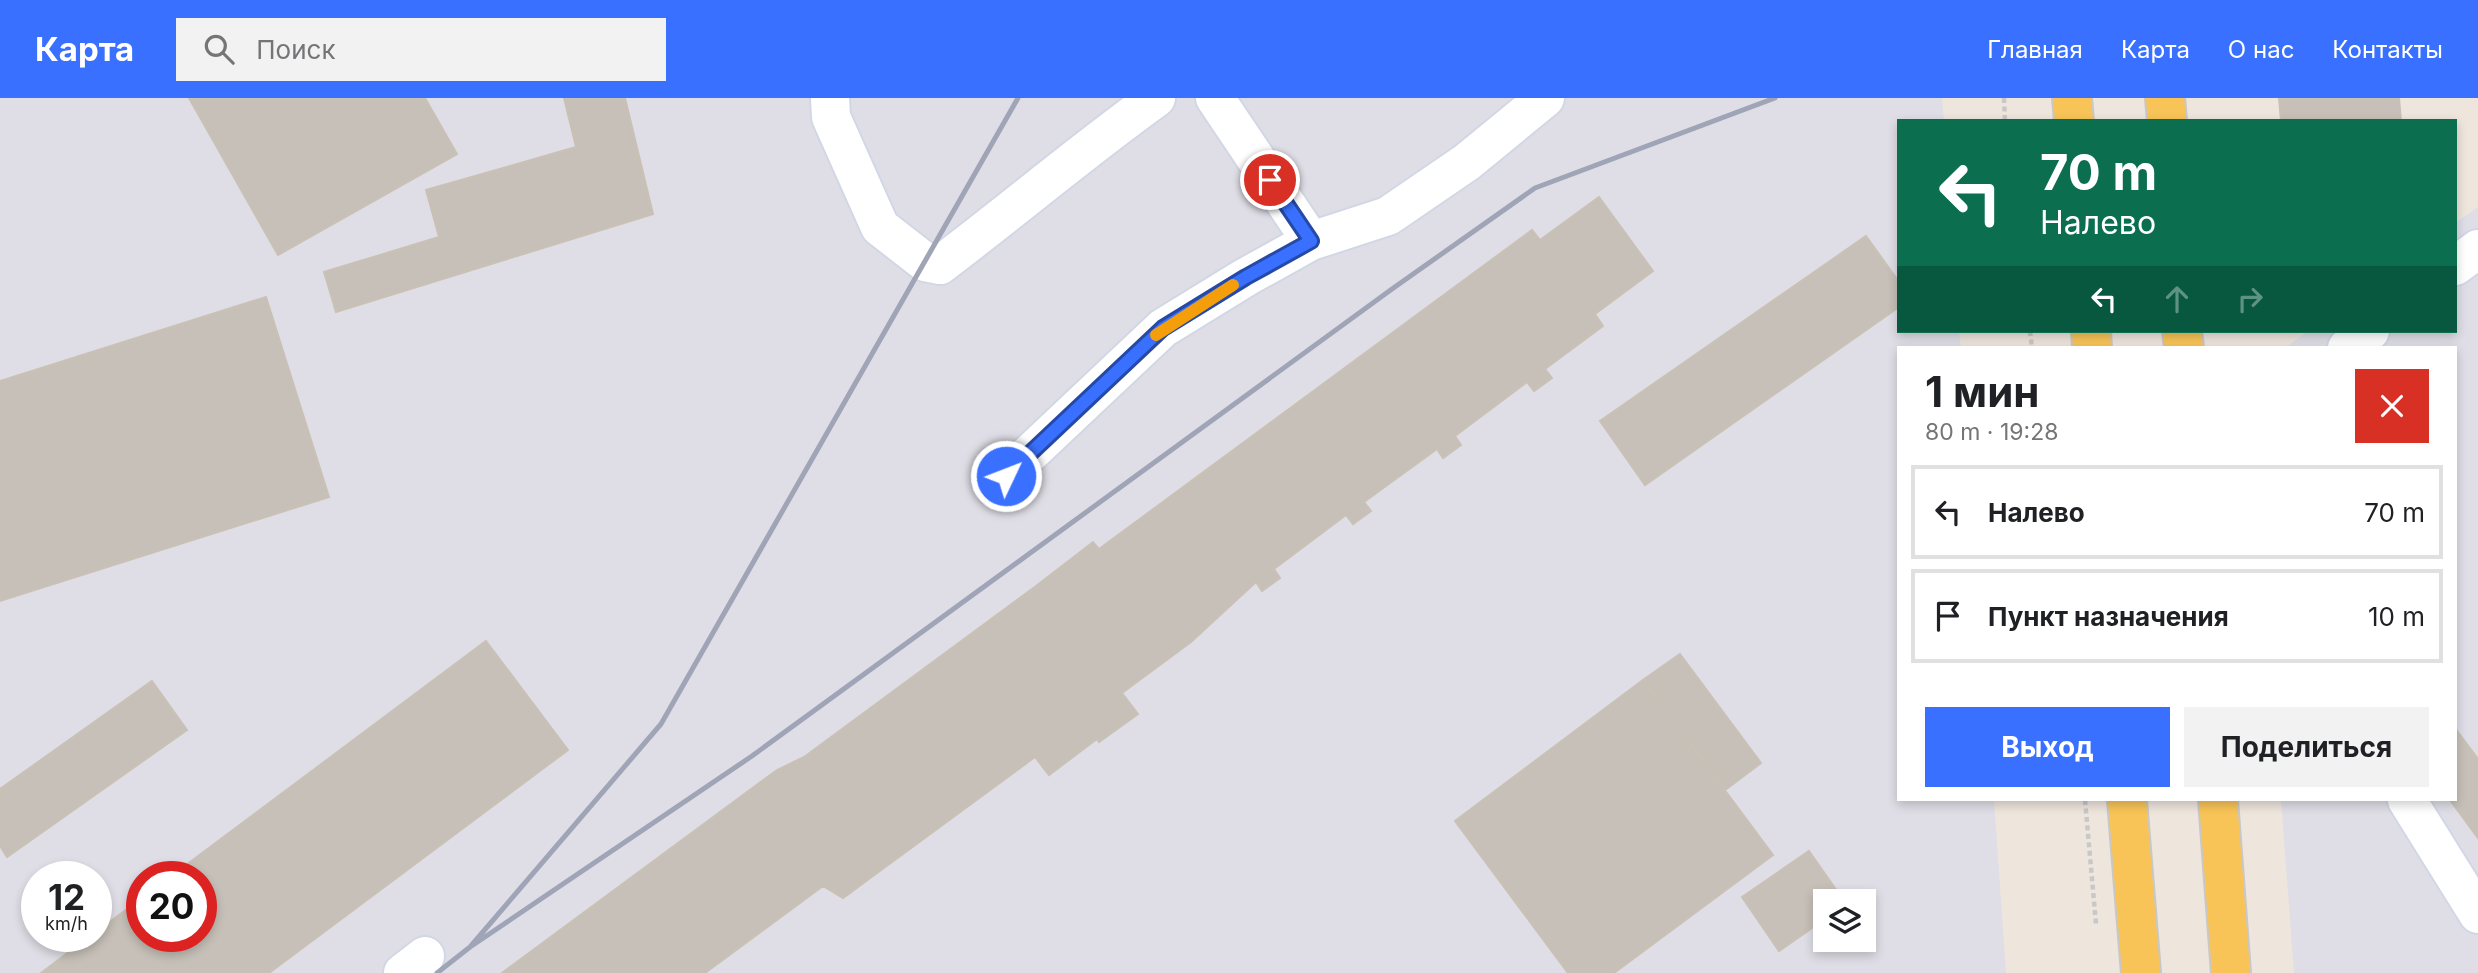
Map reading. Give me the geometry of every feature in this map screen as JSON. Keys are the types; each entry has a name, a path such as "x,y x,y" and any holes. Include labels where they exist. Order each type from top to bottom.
{"main road":[{"path":"2072,98 2074,119"},
{"path":"2165,98 2167,119"},
{"path":"2127,801 2141,973"},
{"path":"2217,801 2231,973"}],"lane":[{"path":"830,98 831,117 880,227 925,262 940,265 1156,98"},
{"path":"1215,98 1311,241"},
{"path":"1006,476 1163,328 1311,241 1388,216 1467,162 1545,98"},
{"path":"2457,265 2478,249"},
{"path":"2350,346 2367,333"},
{"path":"2408,801 2478,914"}],"path":[{"path":"2004,98 2005,119"},
{"path":"2085,801 2097,933"}],"shaded area":[{"path":"0,98 1942,98 1944,119 1897,119 1897,333 1959,333 1961,346 1897,346 1897,801 1994,801 2006,973 0,973"},
{"path":"2478,207 2478,973 2294,973 2281,801 2457,801 2457,346 2288,346 2305,333 2457,333 2457,222"}],"building":[{"path":"189,98 425,98 457,154 278,255"},
{"path":"564,98 625,98 653,214 336,312 324,272 439,237 426,190 576,147"},
{"path":"2279,98 2399,98 2401,119 2281,119"},
{"path":"1599,197 1653,271 1595,314 1603,326 1545,369 1552,378 1534,391 1527,382 1455,436 1461,445 1443,458 1437,449 1364,502 1371,511 1353,524 1346,515 1274,569 1280,578 1262,591 1256,582 1191,642 1122,693 1138,714 1099,742 1097,739 1049,775 1035,757 843,898 823,886 705,973 502,973 777,770 804,757 1093,542 1099,549 1532,230 1540,240"},
{"path":"1866,236 1897,279 1897,308 1645,485 1600,421"},
{"path":"266,297 329,497 0,601 0,381"},
{"path":"486,641 568,750 269,973 41,973 69,952 112,952 112,920 126,910 126,952 217,952 217,861 191,861"},
{"path":"1680,654 1761,763 1725,790 1643,680"},
{"path":"1643,680 1773,855 1614,973 1568,973 1455,821"},
{"path":"152,681 187,730 7,857 0,846 0,789"},
{"path":"2457,731 2478,759 2478,838 2451,801 2457,801"},
{"path":"1809,851 1836,889 1813,889 1813,927 1779,951 1742,897"}],"railway":[{"path":"437,973 470,947 661,724 1018,98"},
{"path":"470,947 752,756 1392,289 1535,188 1775,98"}],"slow traffic":[{"path":"1156,335 1233,285"}],"route":[{"path":"1006,476 1163,328 1311,241 1270,180"}]}
